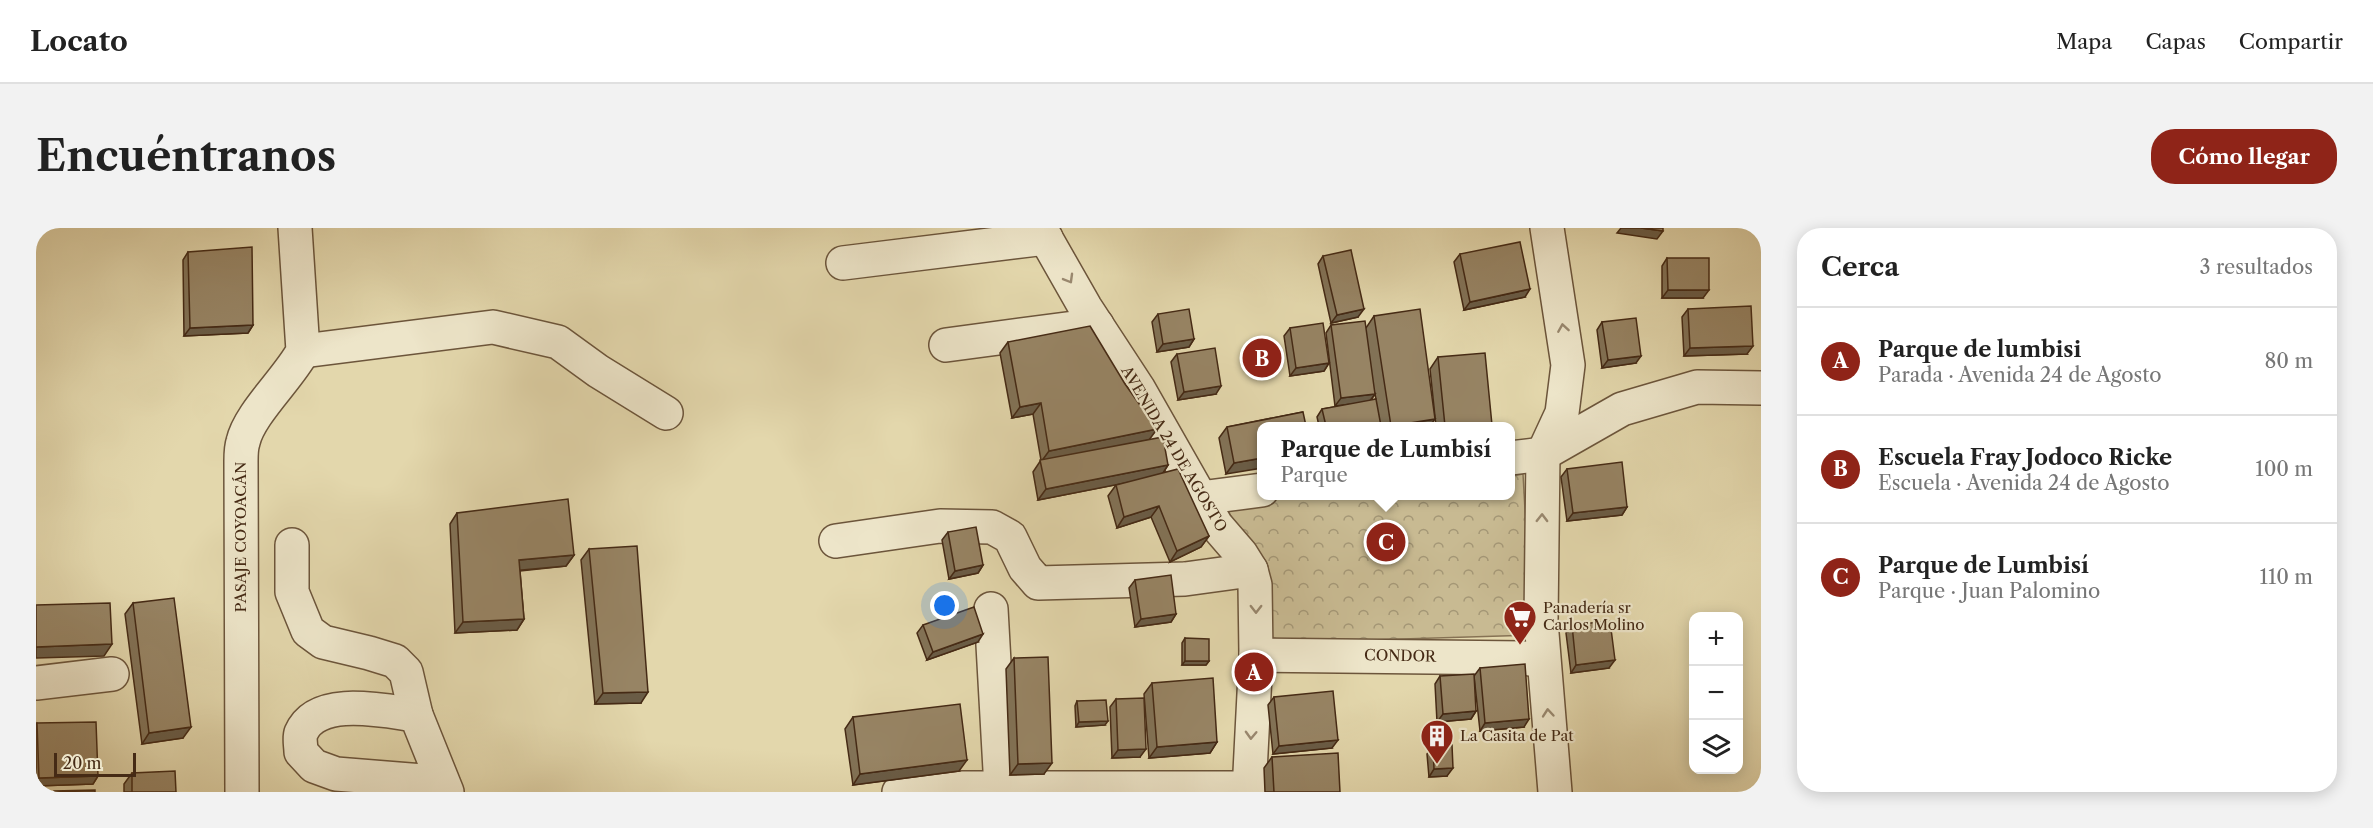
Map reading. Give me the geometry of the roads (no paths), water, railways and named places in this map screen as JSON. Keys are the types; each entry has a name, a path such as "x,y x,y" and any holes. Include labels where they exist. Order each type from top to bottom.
{"street":[{"path":"295,228 303,351 493,327 558,342 598,371 666,413"},
{"path":"1547,228 1568,365 1562,413 1543,454 1540,621 1555,792"},
{"path":"843,263 1043,233"},
{"name":"AVENIDA 24 DE AGOSTO","path":"1043,233 1096,325 1138,388 1216,525 1241,554 1251,570 1256,585 1256,655 1249,790"},
{"path":"946,345 1096,325"},
{"name":"PASAJE COYOACÁN","path":"242,792 241,461 243,440 252,421 303,351"},
{"path":"1515,457 1543,454 1622,410 1697,387 1761,388"},
{"path":"1200,498 1257,491"},
{"path":"836,541 940,526 992,527 1010,537 1025,568 1038,583 1185,579 1251,570"},
{"path":"292,545 292,592 308,631 323,642 395,661 406,672 416,715 445,792"},
{"path":"991,609 1001,788"},
{"name":"CONDOR","path":"1256,655 1524,658 1543,661"},
{"path":"36,683 112,674"},
{"path":"416,715 346,707 328,712 309,721 301,735 301,752 314,766 336,774 423,781 445,792"},
{"path":"899,792 908,788 1249,790"}],"place":[{"name":"Escuela Fray Jodoco Ricke","path":"1262,358"},
{"name":"Parque de Lumbisí","path":"1386,542"},
{"name":"Panadería sr Carlos Molino","path":"1520,646"},
{"name":"Parque de lumbisi","path":"1254,672"},
{"name":"La Casita de Pat","path":"1437,765"}]}
